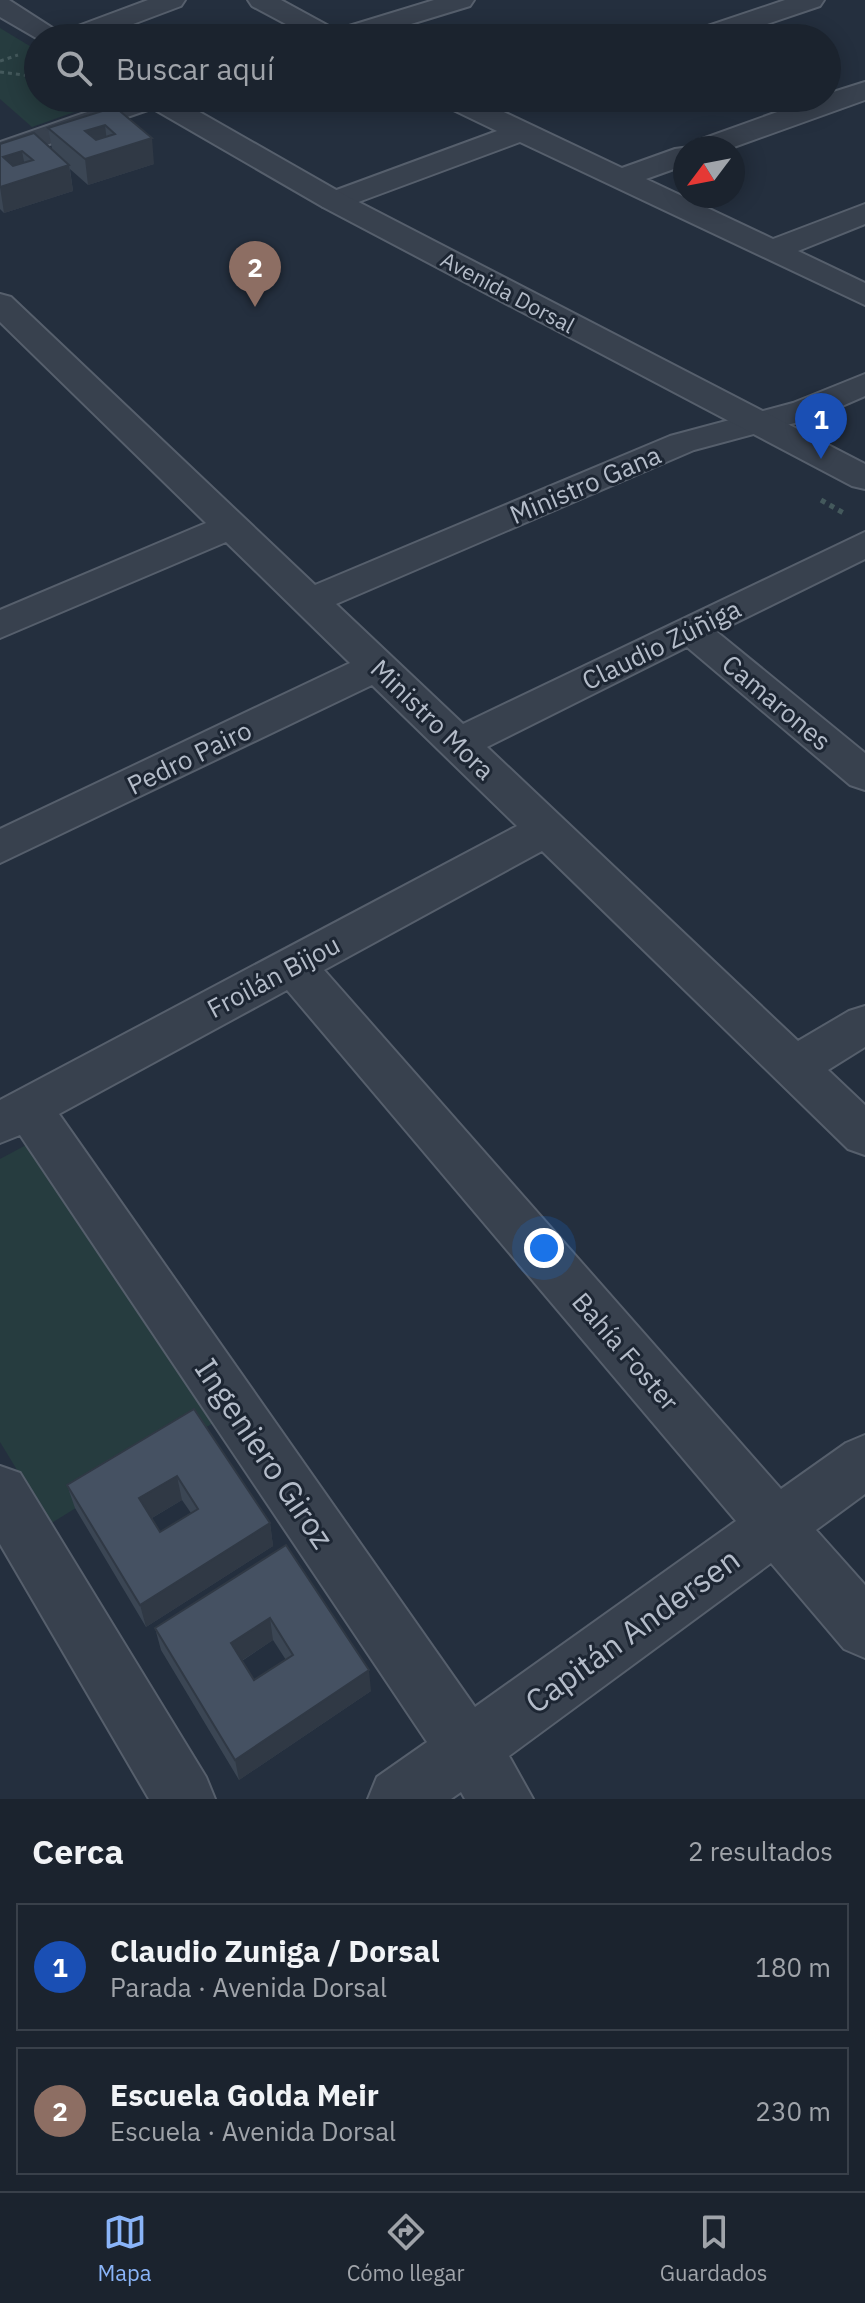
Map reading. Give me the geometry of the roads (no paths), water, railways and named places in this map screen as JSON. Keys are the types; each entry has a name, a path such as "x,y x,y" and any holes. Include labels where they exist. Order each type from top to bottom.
{"street":[{"path":"109,24 172,0"},
{"path":"261,0 307,24"},
{"path":"381,24 461,0"},
{"path":"741,24 811,0"},
{"path":"0,6 31,24"},
{"path":"841,99 865,90"},
{"path":"0,152 115,112"},
{"name":"Avenida Dorsal","path":"179,112 334,201 865,478"},
{"path":"479,112 865,295"},
{"path":"737,136 804,112"},
{"path":"334,201 520,132"},
{"path":"619,179 673,159"},
{"path":"771,251 865,213"},
{"name":"Ministro Mora","path":"0,304 865,1135"},
{"name":"Ministro Gana","path":"310,601 682,443 805,410 865,384"},
{"path":"0,625 231,526"},
{"name":"Claudio Zúñiga","path":"458,744 865,544"},
{"name":"Camarones","path":"690,630 865,775"},
{"name":"Pedro Pairo","path":"0,847 377,666"},
{"name":"Froilán Bijou","path":"14,1115 547,829"},
{"name":"Bahía Foster","path":"293,965 865,1629"},
{"path":"794,1067 865,1024"},
{"name":"Ingeniero Giroz","path":"14,1115 502,1799"},
{"name":"Capitán Andersen","path":"399,1799 865,1461"},
{"path":"7,1520 184,1799"}],"place":[{"name":"Escuela Golda Meir","path":"255,307"},
{"name":"Claudio Zuniga / Dorsal","path":"821,459"}]}
